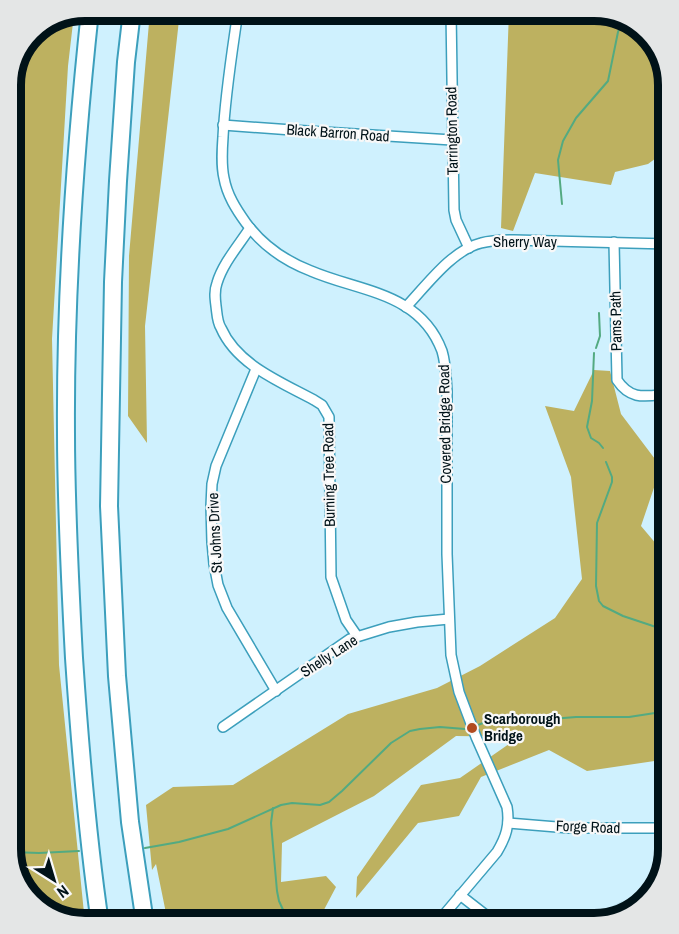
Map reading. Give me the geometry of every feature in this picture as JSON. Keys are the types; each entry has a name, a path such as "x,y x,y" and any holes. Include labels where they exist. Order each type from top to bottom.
{"highway":[{"path":"89,21 80,97 69,269 66,433 70,589 80,745 99,913"},
{"path":"131,21 112,282 110,506 117,676 130,822 144,913"}],"street":[{"name":"Covered Bridge Road","path":"237,21 223,125 222,156 224,178 235,207 250,228 270,249 283,258 312,272 392,298 406,307 428,327 442,352 447,391 447,554 451,655 454,674 468,718 507,807 508,824"},
{"name":"Tarrington Road","path":"451,21 454,210 456,220 469,248"},
{"name":"Black Barron Road","path":"223,125 452,140"},
{"name":"Burning Tree Road","path":"250,228 224,267 216,284 215,296 220,327 237,352 256,369 322,405 329,417 331,577 346,620 357,636"},
{"name":"Sherry Way","path":"406,307 450,261 479,243 492,240 658,244"},
{"name":"Pams Path","path":"614,242 617,380 624,390 631,394 658,395"},
{"name":"St Johns Drive","path":"256,369 216,466 212,484 212,542 214,564 227,608 276,691"},
{"name":"Shelly Lane","path":"223,727 350,639 408,624 449,620"},
{"name":"Forge Road","path":"508,824 569,828 658,828"},
{"path":"445,913 497,852 508,830 508,824"},
{"path":"460,895 483,913"}],"shaded area":[{"path":"149,21 179,21 145,326 147,443 128,416 129,256"},
{"path":"509,21 598,21 615,24 633,34 645,46 656,68 658,157 648,164 615,172 611,185 535,173 513,231 501,228"},
{"path":"73,22 68,66 52,339 59,665 84,913 64,910 49,902 34,888 23,866 21,849 21,81 23,68 34,46 53,30"},
{"path":"594,370 610,371 621,414 658,463 658,476 641,526 658,546 658,760 587,771 549,750 481,777 459,816 418,823 356,898 357,877 421,785 460,778 519,737 456,736 374,796 282,843 281,882 326,876 336,887 322,913 166,913 156,864 152,870 146,805 173,787 233,785 348,714 437,688 480,666 555,618 582,579 571,477 545,406 574,411"},
{"path":"633,900 619,908 600,912 622,901"}],"waterway":[{"path":"562,204 558,160 563,141 576,118 608,81 620,27"},
{"path":"596,348 600,336 599,313"},
{"path":"594,353 592,401 587,427 591,438 603,448"},
{"path":"606,462 612,482 597,523 596,586 599,601 603,606 623,616 658,628"},
{"path":"478,725 507,716 539,720 629,717 658,713"},
{"path":"145,848 228,829 281,805 292,803 320,805 329,802 391,743 410,731 440,727 465,729"},
{"path":"273,808 271,823 277,891 284,913"},
{"path":"21,852 79,851"}],"place":[{"name":"Scarborough Bridge","path":"472,728"}]}
